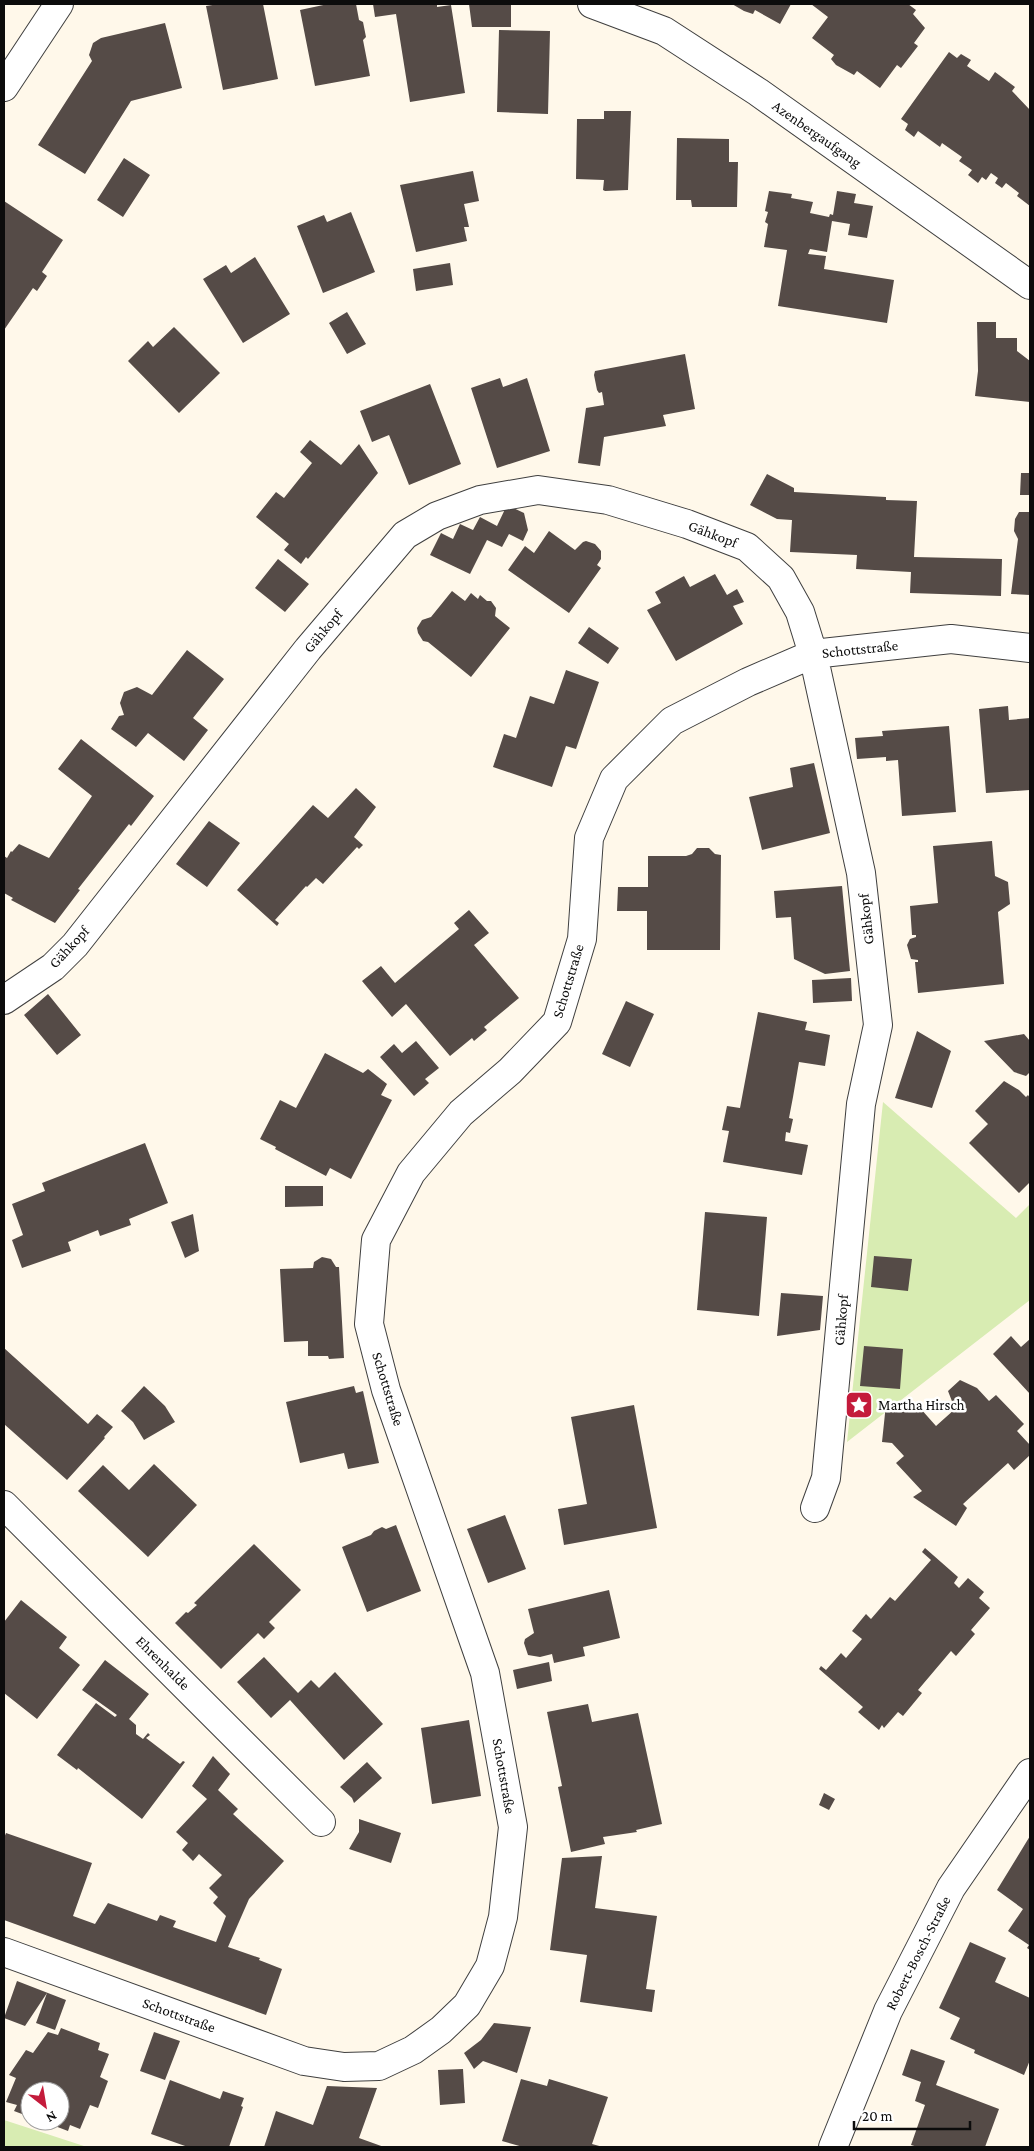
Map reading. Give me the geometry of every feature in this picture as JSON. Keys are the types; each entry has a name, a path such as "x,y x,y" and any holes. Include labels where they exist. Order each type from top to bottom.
{"street":[{"path":"4,87 59,4"},
{"name":"Azenbergaufgang","path":"592,4 664,31 758,92 1030,285"},
{"name":"Gähkopf","path":"4,1000 53,967 74,945 308,648 405,535 438,516 480,500 538,490 608,500 686,524 748,547 781,578 800,612 813,654 861,873 878,1025 861,1104 826,1478 815,1508"},
{"name":"Schottstraße","path":"4,1952 304,2061 344,2066 379,2066 413,2050 441,2030 467,2005 490,1966 503,1917 513,1827 485,1673 386,1390 369,1324 376,1240 412,1174 461,1113 510,1071 557,1022 582,940 589,838 614,779 672,721 748,682 813,654 951,639 1030,648"},
{"name":"Ehrenhalde","path":"4,1505 321,1822"},
{"name":"Robert-Bosch-Straße","path":"833,2147 888,2011 951,1888 1030,1772"}],"green space":[{"path":"883,1102 1016,1218 1030,1204 1030,1300 847,1442"},
{"path":"4,2120 20,2125 20,2131 38,2131 87,2147 4,2147"}],"building":[{"path":"219,4 263,4 278,79 223,90 206,6"},
{"path":"328,4 356,4 359,20 363,22 366,37 363,40 370,76 315,86 300,10"},
{"path":"373,4 437,4 437,7 451,5 465,93 410,102 396,14 375,17"},
{"path":"469,4 511,4 511,27 472,27"},
{"path":"732,4 791,4 780,24 755,10 753,14"},
{"path":"811,4 908,4 916,10 913,14 925,28 914,43 918,46 901,68 897,65 880,88 857,71 854,75 836,65 831,59 834,55 812,38 828,17"},
{"path":"165,23 182,88 131,101 85,174 38,145 92,61 89,55 93,43 101,38"},
{"path":"499,30 550,31 548,114 497,112"},
{"path":"949,52 957,58 961,54 971,60 967,66 989,81 995,72 1015,87 1012,91 1030,110 1030,206 1017,196 1019,193 1006,183 1002,188 995,183 998,178 991,173 986,180 982,177 978,183 968,175 972,170 959,161 962,157 942,143 940,147 918,131 914,137 905,130 908,124 901,119"},
{"path":"604,111 631,111 628,190 605,191 603,190 604,180 576,179 577,119 604,119"},
{"path":"677,138 729,139 729,162 738,162 737,207 692,207 691,200 676,200"},
{"path":"124,158 150,175 123,217 97,200"},
{"path":"473,171 479,201 464,204 469,227 464,227 467,241 416,252 400,185"},
{"path":"769,191 792,194 791,198 813,202 810,213 829,217 830,214 833,215 837,191 856,194 854,203 873,206 867,238 848,235 850,224 832,221 827,252 810,249 808,254 826,256 824,269 894,280 887,323 778,306 787,250 764,247 768,224 765,222 768,212 765,211"},
{"path":"4,201 63,240 42,272 47,276 37,291 33,288 4,330"},
{"path":"351,212 375,272 323,293 297,226 324,215 327,222"},
{"path":"255,257 290,314 243,343 203,279 226,265 231,273"},
{"path":"450,263 453,285 416,291 413,269"},
{"path":"347,312 366,344 347,354 329,323"},
{"path":"977,322 996,322 996,338 1017,338 1017,351 1030,361 1030,402 975,396 978,371"},
{"path":"174,327 220,373 179,413 128,361 148,341 153,347"},
{"path":"685,354 695,409 663,415 666,426 604,437 600,466 578,463 586,408 604,405 602,392 599,393 597,390 595,371"},
{"path":"500,378 503,387 527,378 550,451 497,468 471,388"},
{"path":"430,384 461,464 409,485 389,435 372,442 360,411"},
{"path":"310,440 341,465 359,444 378,473 308,559 306,557 301,564 284,550 289,544 256,517 276,492 284,498 312,463 300,452"},
{"path":"1021,473 1030,473 1030,495 1020,495"},
{"path":"767,474 794,488 794,492 886,497 886,500 917,501 914,557 1002,559 1001,596 910,593 911,572 856,569 857,555 790,552 792,520 777,519 750,505"},
{"path":"507,505 524,513 528,530 523,541 509,534 502,547 487,540 470,574 430,555 441,533 453,539 460,524 473,530 480,517 497,526"},
{"path":"1019,512 1030,512 1030,595 1011,594 1018,539 1014,531 1015,519"},
{"path":"549,531 575,550 586,541 595,544 601,551 601,559 597,565 601,568 569,613 508,570 525,546 534,553"},
{"path":"278,559 309,584 285,612 255,588"},
{"path":"715,574 727,595 737,589 744,602 733,606 743,624 676,661 647,610 661,603 655,592 684,576 690,587"},
{"path":"452,591 465,601 471,593 478,599 480,595 487,601 491,601 496,608 495,616 510,628 471,677 428,642 423,641 418,633 417,628 422,620 431,617"},
{"path":"589,627 619,648 608,664 578,643"},
{"path":"187,650 224,679 193,718 208,730 184,761 148,733 136,747 111,729 119,716 124,715 120,703 124,692 137,687 152,695"},
{"path":"566,670 599,682 576,749 566,746 552,787 493,767 504,734 516,738 530,696 554,704"},
{"path":"1008,706 1009,720 1030,718 1030,790 986,793 979,709"},
{"path":"949,726 956,812 902,816 898,760 886,761 886,757 857,759 855,738 883,736 882,731"},
{"path":"81,739 154,796 131,826 129,824 78,889 80,890 55,923 11,900 13,898 4,893 4,856 7,858 11,851 19,844 49,858 92,796 58,769"},
{"path":"814,763 830,833 762,850 749,797 793,787 790,768"},
{"path":"356,788 376,807 354,837 363,845 359,849 357,847 323,884 316,878 306,886 275,920 279,923 277,926 237,890 313,805 328,818"},
{"path":"209,821 240,843 207,887 176,864"},
{"path":"992,841 995,876 1008,882 1010,904 998,912 1004,984 918,993 915,962 918,962 918,960 911,959 907,945 910,939 916,937 916,935 912,935 910,906 938,903 933,846"},
{"path":"697,848 709,848 715,854 721,855 720,950 647,950 647,911 617,911 618,887 648,887 648,856 686,856 692,854"},
{"path":"842,886 850,971 825,974 794,959 791,917 776,918 774,891"},
{"path":"469,910 489,933 474,945 519,998 484,1027 487,1030 474,1041 472,1038 450,1056 406,1004 392,1017 362,981 381,966 395,983 459,929 454,923"},
{"path":"851,978 852,1001 813,1003 812,980"},
{"path":"48,994 81,1035 57,1055 24,1015"},
{"path":"626,1001 654,1014 630,1067 602,1054"},
{"path":"758,1012 807,1022 805,1030 830,1035 825,1066 799,1062 789,1118 793,1119 790,1133 786,1132 785,1141 808,1145 802,1175 723,1162 729,1131 722,1130 727,1106 740,1108"},
{"path":"917,1031 951,1051 932,1108 895,1098"},
{"path":"1024,1034 1030,1041 1030,1072 1026,1076 1014,1072 984,1041"},
{"path":"416,1041 439,1068 425,1079 429,1083 414,1096 380,1057 394,1044 402,1053"},
{"path":"325,1053 363,1073 368,1069 387,1084 381,1095 392,1100 351,1179 330,1168 326,1176 260,1139 280,1100 296,1108"},
{"path":"1004,1081 1030,1098 1030,1182 1019,1193 969,1143 988,1124 975,1111"},
{"path":"145,1143 168,1203 129,1219 131,1225 100,1236 98,1230 68,1242 71,1251 22,1268 12,1240 23,1235 12,1204 45,1191 42,1183"},
{"path":"285,1186 323,1186 323,1206 285,1207"},
{"path":"705,1212 767,1217 759,1316 697,1310"},
{"path":"193,1214 199,1251 185,1258 171,1222"},
{"path":"874,1256 912,1259 908,1291 871,1287"},
{"path":"322,1257 331,1259 336,1267 339,1267 344,1358 329,1359 328,1356 308,1356 308,1341 284,1342 280,1269 313,1268 314,1262"},
{"path":"781,1293 823,1296 820,1330 777,1336"},
{"path":"1011,1336 1021,1347 1030,1339 1030,1394 993,1354"},
{"path":"864,1346 903,1349 900,1389 860,1386"},
{"path":"4,1348 88,1424 97,1414 113,1427 67,1480 4,1424"},
{"path":"960,1380 977,1388 989,1401 996,1395 1024,1424 1017,1431 1030,1445 1030,1455 1014,1470 1008,1463 963,1504 967,1508 956,1526 913,1497 922,1491 896,1463 904,1456 892,1443 882,1442 886,1404 920,1408 936,1426 955,1409 948,1391"},
{"path":"144,1386 165,1406 175,1422 144,1440 133,1422 121,1411"},
{"path":"354,1386 356,1393 363,1391 379,1463 348,1469 344,1453 300,1463 286,1402"},
{"path":"634,1405 657,1528 564,1545 558,1509 587,1504 571,1417"},
{"path":"154,1464 197,1505 148,1557 78,1491 103,1465 129,1490"},
{"path":"505,1515 526,1569 488,1583 467,1529"},
{"path":"396,1525 421,1591 367,1612 342,1547 371,1535 382,1527 386,1529"},
{"path":"254,1544 301,1590 269,1622 275,1628 264,1639 258,1633 221,1669 175,1623 186,1612 188,1613 197,1605 194,1603"},
{"path":"925,1548 958,1577 954,1583 959,1588 968,1578 984,1592 979,1598 990,1608 971,1630 975,1634 956,1656 951,1651 918,1690 922,1693 903,1716 898,1712 884,1728 882,1725 879,1730 858,1712 863,1707 819,1669 821,1666 826,1670 841,1653 846,1658 862,1639 852,1631 866,1614 871,1619 890,1597 895,1601 931,1560 922,1552"},
{"path":"609,1590 620,1638 583,1647 585,1656 554,1663 552,1654 540,1657 528,1655 524,1643 525,1639 534,1633 528,1609"},
{"path":"21,1600 67,1637 59,1648 80,1665 37,1719 4,1693 4,1622"},
{"path":"264,1657 298,1693 311,1680 319,1688 335,1672 383,1724 344,1760 290,1700 271,1718 237,1682"},
{"path":"105,1660 149,1694 129,1719 136,1725 136,1734 143,1739 148,1733 150,1735 146,1738 180,1764 183,1761 185,1762 142,1819 78,1768 77,1770 57,1755 96,1703 115,1717 117,1715 82,1690"},
{"path":"549,1662 552,1681 517,1689 513,1670"},
{"path":"588,1704 592,1722 638,1713 662,1824 636,1830 637,1832 603,1837 605,1844 571,1852 558,1787 562,1786 547,1712"},
{"path":"469,1720 481,1796 432,1804 421,1728"},
{"path":"213,1756 230,1774 218,1790 238,1809 233,1814 284,1861 249,1899 228,1947 260,1958 259,1960 282,1969 266,2015 4,1920 4,1838 6,1833 92,1863 73,1916 95,1924 108,1903 157,1921 160,1915 176,1921 173,1927 216,1942 226,1916 213,1903 218,1897 209,1888 222,1875 199,1854 193,1861 182,1850 188,1843 176,1832 207,1799 192,1786"},
{"path":"367,1762 382,1778 354,1803 352,1798 340,1787"},
{"path":"824,1793 835,1799 829,1810 819,1805"},
{"path":"359,1819 401,1833 391,1863 349,1849 359,1832"},
{"path":"1030,1836 1030,1950 1027,1948 1029,1945 1008,1931 1023,1909 997,1890"},
{"path":"602,1856 595,1908 657,1916 646,1989 655,1990 652,2012 580,2002 587,1955 550,1950 562,1858"},
{"path":"970,1942 1006,1958 995,1982 1030,1998 1030,2060 1024,2075 974,2053 975,2050 950,2039 960,2018 939,2008"},
{"path":"17,1981 66,2000 55,2030 36,2023 47,1993 25,2026 4,2018"},
{"path":"494,2023 531,2027 517,2073 483,2061 474,2069 464,2053 481,2040"},
{"path":"61,2028 100,2043 98,2050 109,2054 100,2077 108,2081 98,2108 90,2105 80,2129 70,2125 70,2081 20,2081 20,2113 14,2111 17,2105 6,2102 16,2078 9,2075 26,2050 33,2053 48,2032 58,2035"},
{"path":"154,2032 180,2041 165,2080 140,2071"},
{"path":"911,2049 945,2061 936,2085 999,2109 985,2147 918,2147 911,2145 925,2105 915,2101 921,2082 902,2075"},
{"path":"463,2069 465,2103 440,2105 438,2070"},
{"path":"521,2079 547,2086 549,2079 608,2097 592,2144 603,2147 523,2147 502,2141"},
{"path":"170,2080 220,2099 223,2091 244,2098 241,2106 243,2107 229,2147 188,2147 151,2134"},
{"path":"327,2086 377,2088 359,2138 384,2147 264,2147 276,2111 313,2125"}],"place":[{"name":"Martha Hirsch","path":"859,1405"}]}
